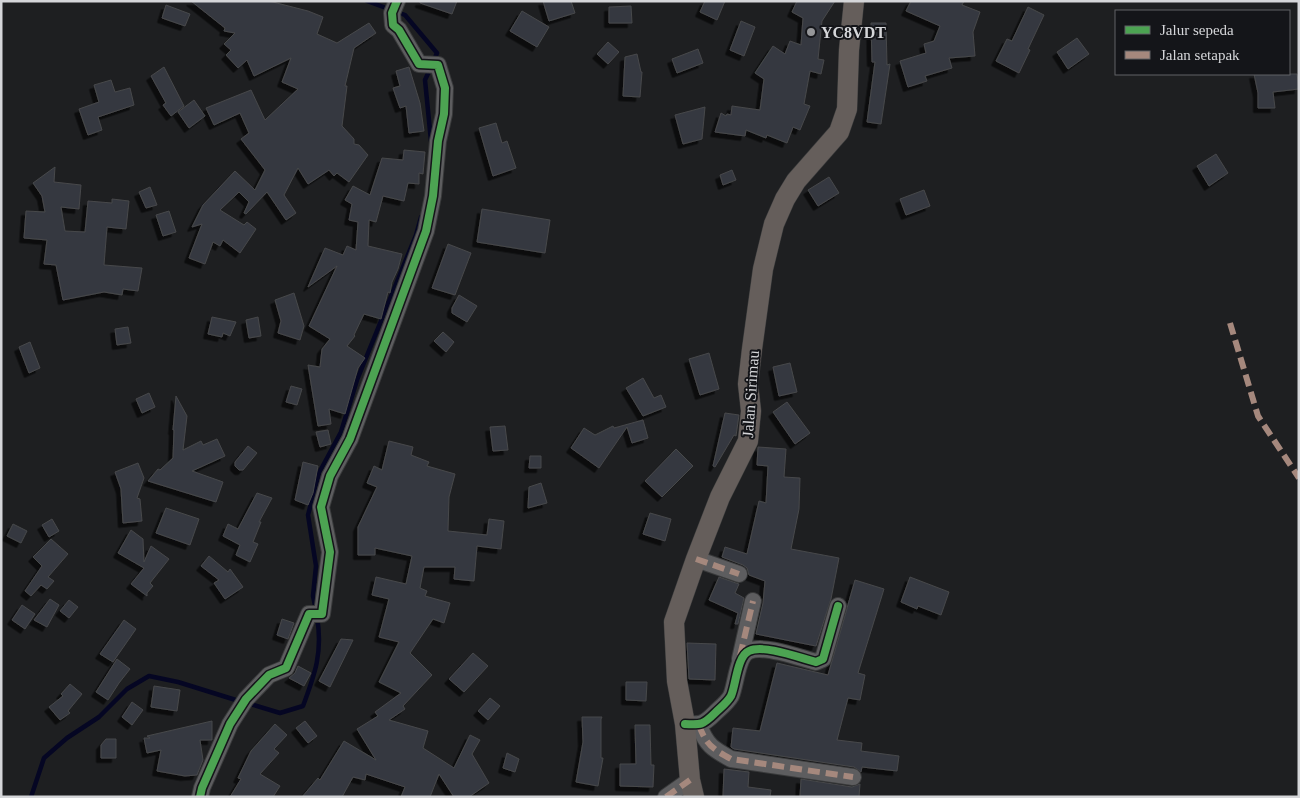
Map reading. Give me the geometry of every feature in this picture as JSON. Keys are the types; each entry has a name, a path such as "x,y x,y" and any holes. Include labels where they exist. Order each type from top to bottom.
{"main road":[{"name":"Jalan Sirimau","path":"692,789 692,725 677,681 674,622 720,496 748,441 751,411 748,384 752,349 763,269 774,224 785,199 796,182 839,132 847,108 849,50 854,1"}],"street":[{"path":"200,797 202,788 230,724 243,705 269,675 286,668 315,614 330,552 322,507 330,476 350,439 426,231 433,196 438,141 444,114 445,88 438,65 418,64 400,30 393,25 394,7"},
{"path":"696,559 739,574"},
{"path":"742,657 740,659 753,601"},
{"path":"838,606 823,659 816,662 764,648 748,651 742,657 730,698 707,722 692,725 715,750 731,759 853,778"},
{"path":"666,797 692,789"}],"building":[{"path":"191,1 269,1 308,11 323,17 317,34 337,43 369,23 376,33 354,48 345,86 347,86 342,126 354,139 354,144 359,145 368,155 349,182 337,173 334,176 329,170 308,184 298,168 284,195 296,213 286,220 267,192 246,214 244,213 249,202 239,192 220,210 244,225 247,222 256,229 240,253 223,240 220,246 213,242 205,264 189,258 202,224 192,227 203,205 235,171 255,190 265,170 241,139 249,133 240,113 214,125 206,108 251,90 265,120 298,89 282,82 291,58 254,76 247,60 238,68 226,55 231,50 224,44 235,33 224,31 225,28"},
{"path":"420,1 457,1 452,14 420,3"},
{"path":"543,1 571,1 575,13 549,21"},
{"path":"705,1 725,1 717,20 700,12"},
{"path":"797,1 835,1 822,21 818,59 824,60 821,74 810,71 804,104 810,106 800,130 793,127 787,143 767,135 766,138 746,130 745,136 715,132 721,113 726,116 727,114 731,115 732,106 760,110 764,79 755,73 773,46 785,54 790,41 801,45 803,18 792,12"},
{"path":"911,1 964,1 962,5 980,12 973,32 975,56 949,58 952,68 925,76 927,81 908,87 900,61 926,53 924,44 934,41 940,26 906,11"},
{"path":"166,5 190,14 185,26 162,18"},
{"path":"631,6 632,23 609,23 609,7"},
{"path":"1028,7 1044,15 1019,73 996,61 1007,39 1012,41"},
{"path":"522,11 549,27 537,47 510,31"},
{"path":"741,21 755,27 744,56 730,50"},
{"path":"871,23 886,23 887,65 890,64 881,124 867,122 875,62 872,62"},
{"path":"1077,38 1089,54 1068,69 1057,52"},
{"path":"608,42 619,52 608,64 597,54"},
{"path":"698,49 703,63 677,73 672,59"},
{"path":"637,54 642,72 640,97 623,96 625,57"},
{"path":"164,67 184,106 171,116 163,105 166,103 151,76"},
{"path":"409,67 420,103 424,131 409,133 406,106 400,108 393,88 400,86 396,71"},
{"path":"1297,74 1299,89 1273,92 1275,108 1258,108 1258,93 1254,75"},
{"path":"111,80 115,92 130,88 134,105 98,117 102,130 88,135 79,109 99,102 94,85"},
{"path":"194,100 205,116 189,128 178,112"},
{"path":"705,107 702,139 683,144 675,115"},
{"path":"496,123 502,143 507,141 516,168 493,176 479,128"},
{"path":"404,150 425,152 423,174 419,173 419,184 408,183 404,201 383,196 376,222 369,220 368,246 402,254 398,269 392,282 390,293 388,292 381,319 364,314 355,336 347,346 365,358 358,368 345,414 329,409 331,424 318,426 308,365 320,367 322,349 330,339 309,326 337,266 308,287 325,248 343,255 347,246 356,250 358,222 349,220 352,204 345,200 353,186 370,195 382,158 403,160"},
{"path":"1216,154 1228,173 1209,186 1197,166"},
{"path":"55,167 54,182 81,185 79,209 61,207 65,231 85,232 88,201 112,203 112,199 129,201 126,229 107,227 104,265 142,268 138,291 123,289 122,295 104,292 63,300 56,265 44,264 47,240 24,238 26,211 45,212 42,196 33,183"},
{"path":"732,170 736,180 723,185 720,175"},
{"path":"829,177 839,193 818,206 808,190"},
{"path":"150,187 157,205 146,208 139,192"},
{"path":"924,190 930,206 906,215 900,199"},
{"path":"482,209 550,220 545,253 477,242"},
{"path":"169,211 176,232 163,236 156,215"},
{"path":"448,244 471,253 455,295 432,288"},
{"path":"294,293 304,326 300,340 278,333 281,321 275,300"},
{"path":"459,295 477,306 467,322 452,313 452,308"},
{"path":"212,317 236,322 230,336 223,333 222,337 208,334"},
{"path":"258,317 261,336 249,338 246,320"},
{"path":"128,327 131,343 117,345 115,329"},
{"path":"443,332 454,342 446,352 434,341"},
{"path":"30,342 40,368 29,373 19,347"},
{"path":"709,353 719,389 700,395 689,359"},
{"path":"790,363 797,392 779,396 773,367"},
{"path":"643,378 654,398 661,395 666,407 643,416 626,388"},
{"path":"291,386 302,389 297,405 286,402"},
{"path":"149,393 155,407 142,413 136,399"},
{"path":"176,396 187,416 183,450 201,441 203,445 217,439 225,456 192,471 223,482 216,502 148,481 158,469 160,470 173,458"},
{"path":"787,402 810,433 795,444 773,412"},
{"path":"725,413 739,415 736,436 734,435 715,467 713,466"},
{"path":"643,420 648,438 632,443 627,427 599,468 571,448 584,428 595,435 613,426 614,428"},
{"path":"505,426 508,450 493,451 490,427"},
{"path":"328,430 331,444 320,447 316,432"},
{"path":"389,441 413,447 411,455 429,462 427,466 455,474 449,497 448,531 487,535 489,519 504,521 501,549 477,546 474,581 454,579 455,567 424,567 420,588 427,591 425,596 450,603 444,623 433,619 410,653 432,675 403,706 405,709 389,720 428,731 423,748 454,768 470,735 480,740 472,754 489,783 469,797 454,797 439,774 430,797 401,797 405,787 366,774 365,780 353,777 342,797 302,797 318,778 320,780 344,741 376,760 357,729 378,716 375,712 401,693 379,682 399,642 379,637 389,599 372,595 376,577 406,584 412,556 375,548 375,555 358,555 358,527 377,487 367,483 374,466 382,470"},
{"path":"248,446 257,453 243,470 239,470 235,466 235,462"},
{"path":"758,447 786,449 784,477 800,478 799,509 791,549 839,558 831,599 816,646 756,634 763,603 765,581 749,575 747,568 743,565 722,557 725,547 747,554 759,501 766,503 768,466 757,465"},
{"path":"676,449 693,466 662,497 645,481"},
{"path":"530,456 541,456 541,468 529,468"},
{"path":"303,462 318,466 313,493 308,505 295,500"},
{"path":"138,463 144,478 137,498 140,499 142,521 123,523 121,489 115,472"},
{"path":"541,483 547,503 528,508 529,487"},
{"path":"257,493 272,498 259,522 261,522 253,542 258,544 250,562 236,555 240,545 223,536 228,524 238,529"},
{"path":"166,508 199,519 190,545 156,533"},
{"path":"650,513 671,519 665,541 643,534"},
{"path":"52,519 59,531 49,537 42,525"},
{"path":"13,524 27,531 21,543 7,536"},
{"path":"131,530 143,539 144,562 151,546 169,559 150,583 153,586 147,593 147,596 131,584 144,568 118,553"},
{"path":"51,539 68,554 48,577 54,581 47,589 41,585 31,596 25,591 42,566 33,557"},
{"path":"209,556 228,572 230,569 243,587 225,599 214,583 219,580 201,566"},
{"path":"719,577 739,584 735,593 744,598 738,624 735,624 738,613 709,600"},
{"path":"910,577 949,592 941,615 918,606 917,609 901,602"},
{"path":"855,580 884,589 858,673 865,675 860,700 848,698 837,740 862,743 861,751 899,756 897,771 862,767 861,772 854,767 731,747 733,728 760,731 777,663 828,675"},
{"path":"50,599 59,605 47,627 34,620"},
{"path":"69,600 78,607 69,618 60,611"},
{"path":"22,605 35,614 25,629 12,620"},
{"path":"282,619 294,623 288,639 277,635"},
{"path":"124,620 136,629 113,662 100,654"},
{"path":"341,639 353,640 330,687 319,681"},
{"path":"687,643 716,644 715,680 689,679"},
{"path":"473,653 488,666 464,692 449,679"},
{"path":"117,659 130,669 108,700 96,692"},
{"path":"298,666 311,673 304,686 289,678 295,673"},
{"path":"626,682 647,682 646,701 626,700"},
{"path":"70,684 82,694 68,711 70,713 60,720 49,707 63,696 61,694"},
{"path":"154,686 180,690 177,711 151,707"},
{"path":"490,698 500,706 488,720 478,711"},
{"path":"132,702 143,710 132,725 122,717"},
{"path":"582,717 602,717 601,758 603,758 598,786 576,782 583,742"},
{"path":"212,721 212,740 200,740 203,760 197,775 185,776 157,771 161,750 147,753 144,738"},
{"path":"305,721 317,736 308,743 296,728"},
{"path":"275,724 287,735 274,749 279,753 260,774 280,786 273,797 230,797 241,779 238,778 251,751"},
{"path":"635,725 650,725 651,765 654,765 653,787 620,786 620,764 636,764"},
{"path":"106,739 116,739 116,758 101,758 101,745"},
{"path":"507,753 519,759 515,772 503,768"},
{"path":"724,769 749,772 748,787 771,790 770,797 723,797"},
{"path":"801,779 852,787 860,784 859,797 800,797"}],"waterway":[{"path":"367,1 405,15 437,53 434,60"},
{"path":"431,67 425,80 431,141"},
{"path":"316,610 313,596 316,566 308,515 319,473 341,432 357,380 416,235 421,217"},
{"path":"247,703 280,713 303,706 317,663 319,641 317,617"},
{"path":"31,797 44,758 67,738 99,717 127,689 149,676 178,682 239,701"}],"marked path":[{"path":"1230,323 1258,416 1299,478"},
{"path":"696,559 739,574"},
{"path":"740,656 753,601"},
{"path":"699,725 704,737 711,746 731,759 853,777"},
{"path":"666,797 690,780"}],"cycle path":[{"path":"200,797 202,788 230,724 246,699 269,675 286,668 309,614 322,614 330,552 321,507 330,476 350,439 426,231 433,196 438,141 444,114 445,88 438,65 419,64 399,30 393,25 392,13 397,1"},
{"path":"685,724 704,722 728,701 733,691 737,671 742,659 749,651 756,649 773,650 816,662 823,659 838,606"}],"place":[{"name":"YC8VDT","path":"811,32"}]}
